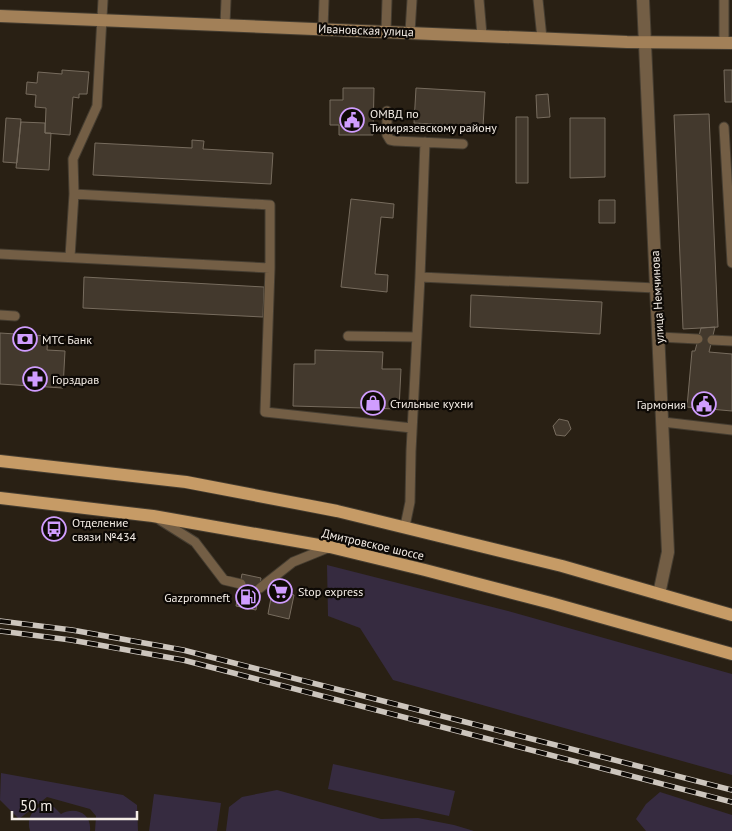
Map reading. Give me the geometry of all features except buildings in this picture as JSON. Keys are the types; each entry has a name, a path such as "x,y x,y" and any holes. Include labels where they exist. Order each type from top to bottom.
{"main road":[{"name":"Дмитровское шоссе","path":"0,461 186,482 337,511 562,566 732,615"},
{"name":"Дмитровское шоссе","path":"0,498 153,516 330,547 542,601 732,654"}],"street":[{"name":"улица Немчинова","path":"643,0 668,552 659,594"},
{"name":"Ивановская улица","path":"0,16 645,42 728,43"}],"lane":[{"path":"70,257 74,194 73,159 97,106 103,0"},
{"path":"225,24 226,0"},
{"path":"323,28 324,0"},
{"path":"386,31 387,0"},
{"path":"410,32 412,0"},
{"path":"479,0 482,35"},
{"path":"538,0 542,38"},
{"path":"724,0 728,43"},
{"path":"388,110 387,135 390,140 463,144"},
{"path":"724,127 732,263"},
{"path":"404,526 410,502 425,142"},
{"path":"74,194 270,205 266,412 412,428"},
{"path":"0,254 270,268"},
{"path":"420,277 656,288"},
{"path":"0,315 15,316"},
{"path":"348,336 417,337"},
{"path":"659,337 698,339"},
{"path":"712,340 732,341"},
{"path":"663,422 732,430"},
{"path":"153,516 196,542 224,580 241,584"},
{"path":"260,588 293,562 330,547"}],"shaded area":[{"path":"327,565 508,611 732,674 732,775 393,680 360,628 328,616"},
{"path":"333,764 455,791 449,816 328,789"},
{"path":"1,773 123,795 137,805 138,831 95,831 96,816 90,809 47,797 19,819 0,800"},
{"path":"277,790 381,819 418,818 474,831 226,831 229,807 242,797"},
{"path":"660,792 732,815 732,831 646,831 636,819 646,804"},
{"path":"154,794 221,803 217,831 149,831"},
{"path":"47,805 54,807 61,814 72,811 82,813 88,820 90,831 30,831 29,821 34,810"}],"railway":[{"path":"0,621 72,630 183,650 732,790"},
{"path":"0,631 71,640 183,660 732,802"}],"place":[{"name":"ОМВД по Тимирязевскому району","path":"352,120"},
{"name":"МТС Банк","path":"25,339"},
{"name":"Горздрав","path":"35,379"},
{"name":"Стильные кухни","path":"373,403"},
{"name":"Гармония","path":"704,404"},
{"name":"Отделение связи №434","path":"54,529"},
{"name":"Stop express","path":"280,591"},
{"name":"Gazpromneft","path":"248,597"}]}
